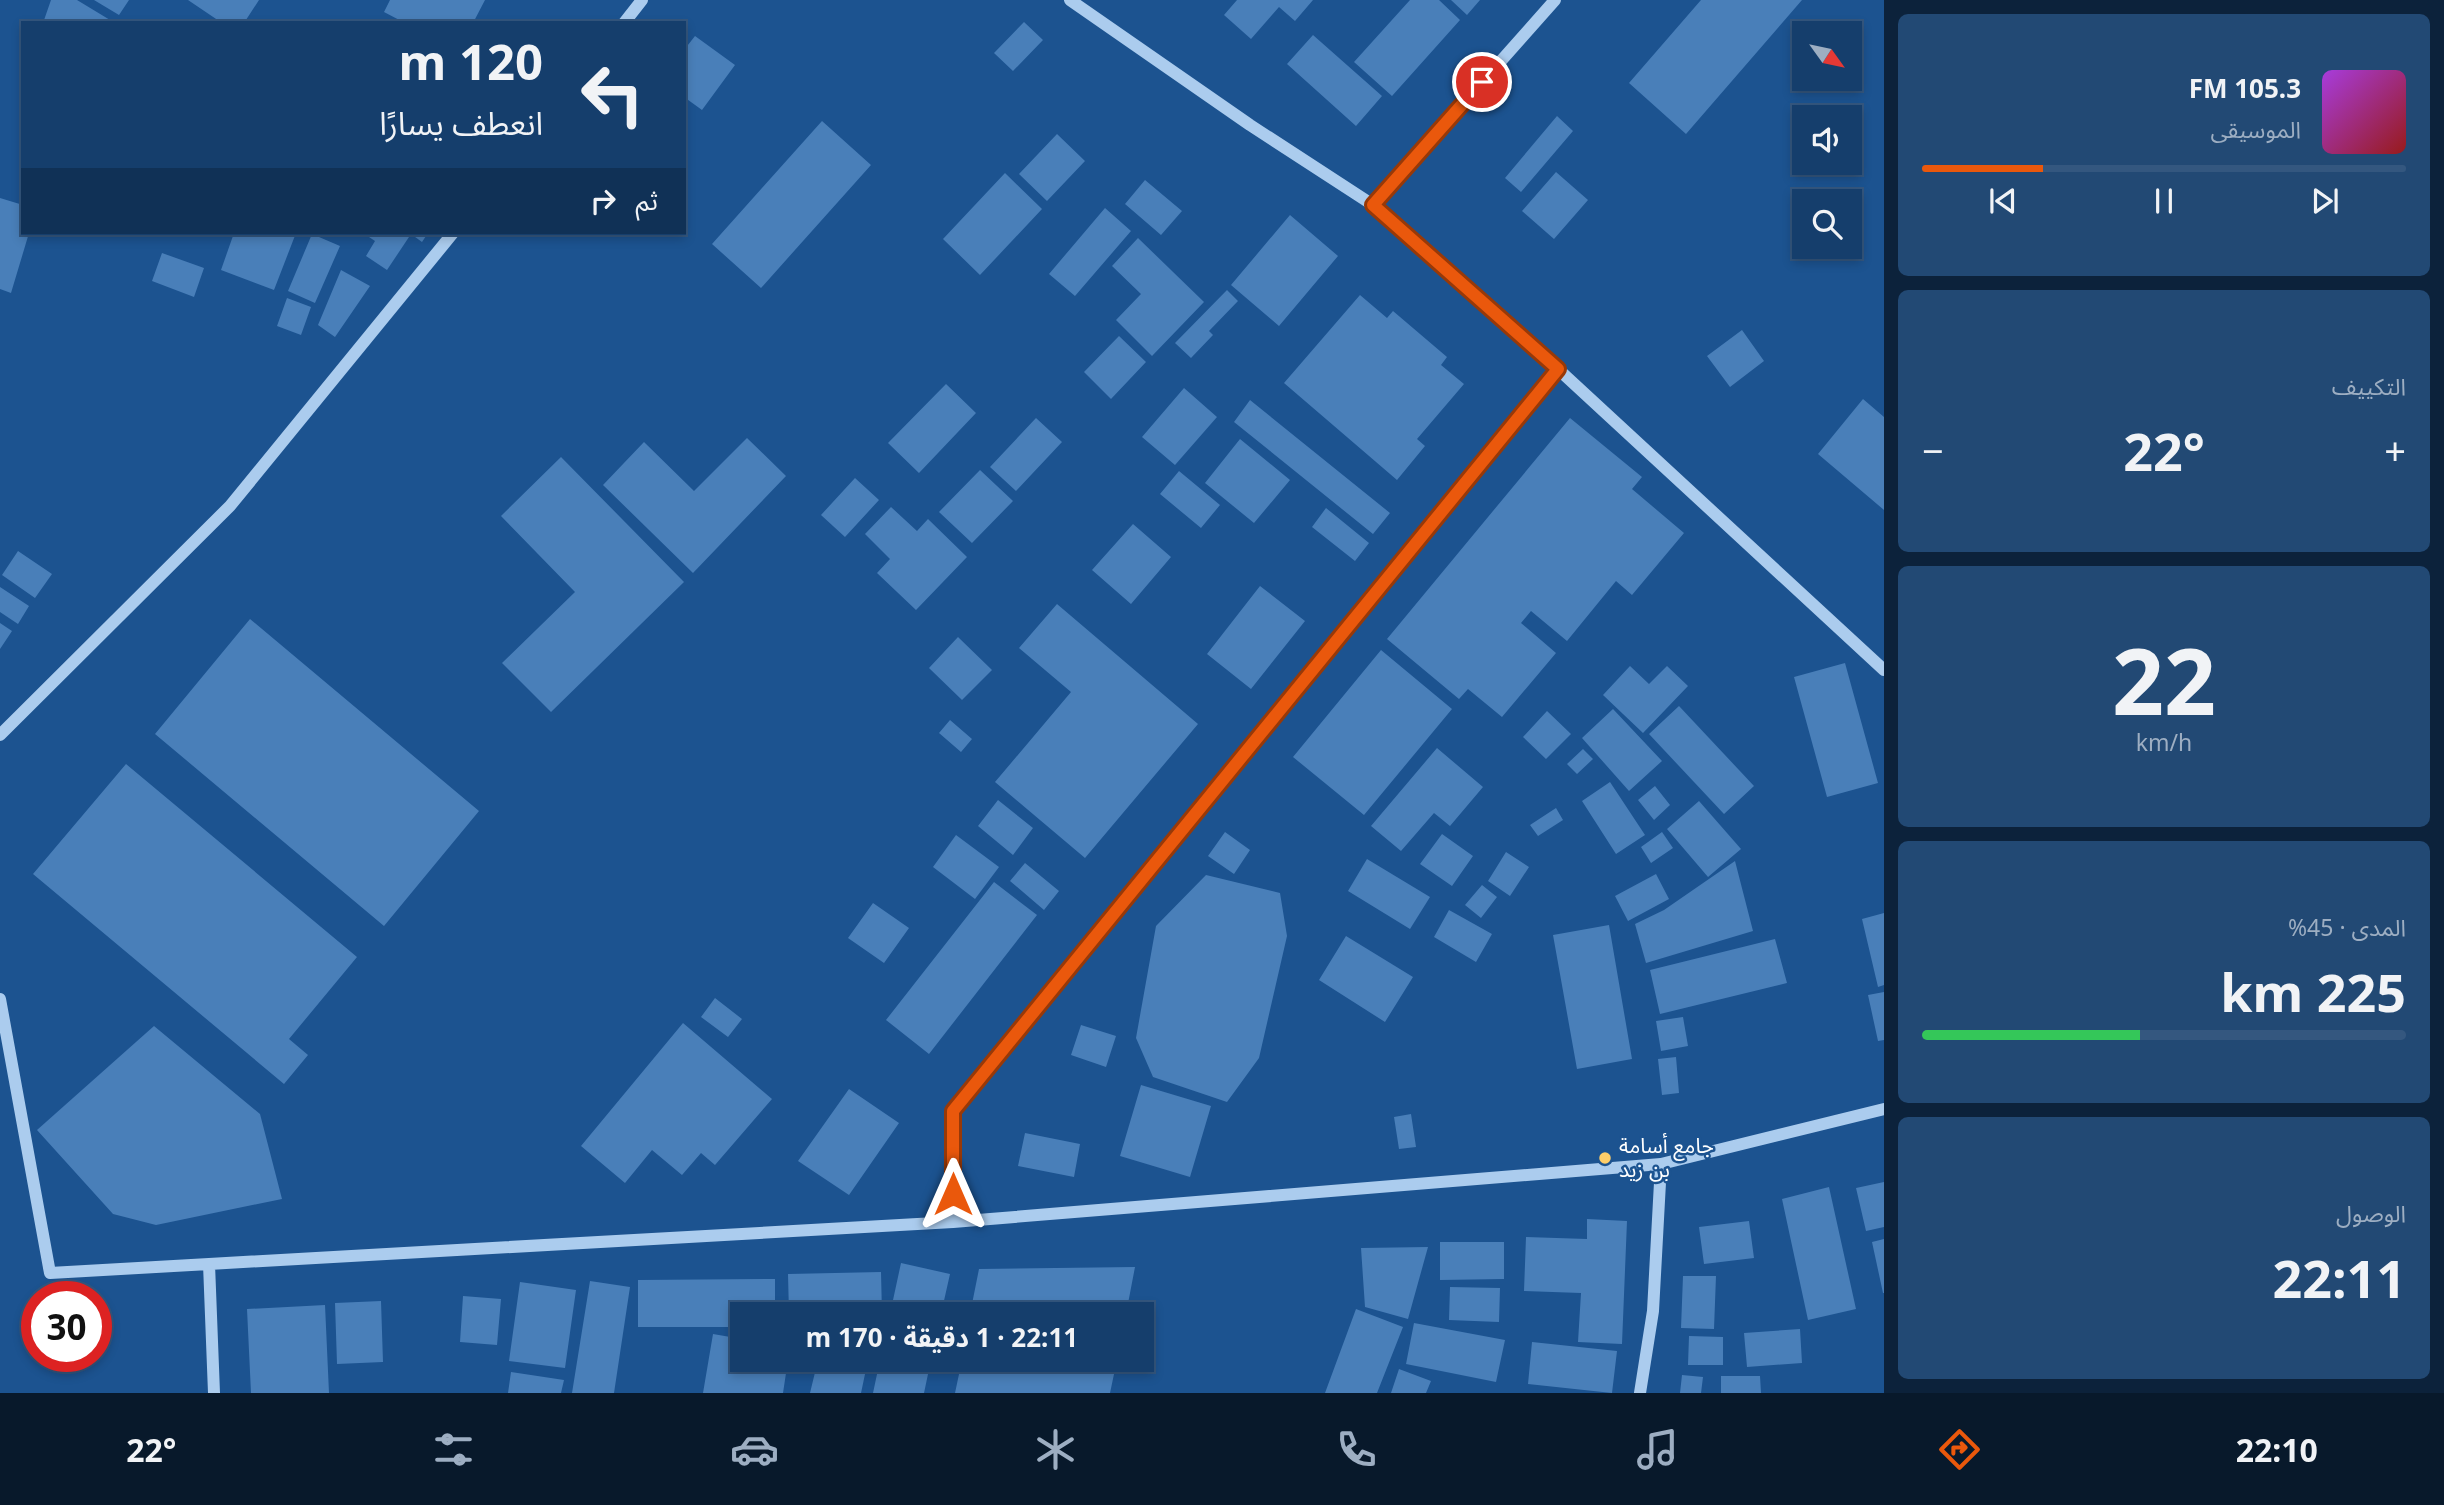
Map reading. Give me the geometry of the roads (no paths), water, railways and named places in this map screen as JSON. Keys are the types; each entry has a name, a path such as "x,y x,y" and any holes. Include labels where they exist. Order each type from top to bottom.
{"street":[{"path":"626,21 642,0"},
{"path":"1070,0 1250,125 1373,205 1558,369 1884,670"},
{"path":"1373,205 1555,0"},
{"path":"0,735 230,506 451,235"},
{"path":"953,1222 953,1111 1558,369"},
{"path":"0,999 50,1273 953,1222 1661,1164 1884,1109"},
{"path":"1640,1393 1653,1311 1661,1164"},
{"path":"209,1264 214,1393"}],"place":[{"name":"جامع أسامة بن زيد","path":"1605,1158"}]}
